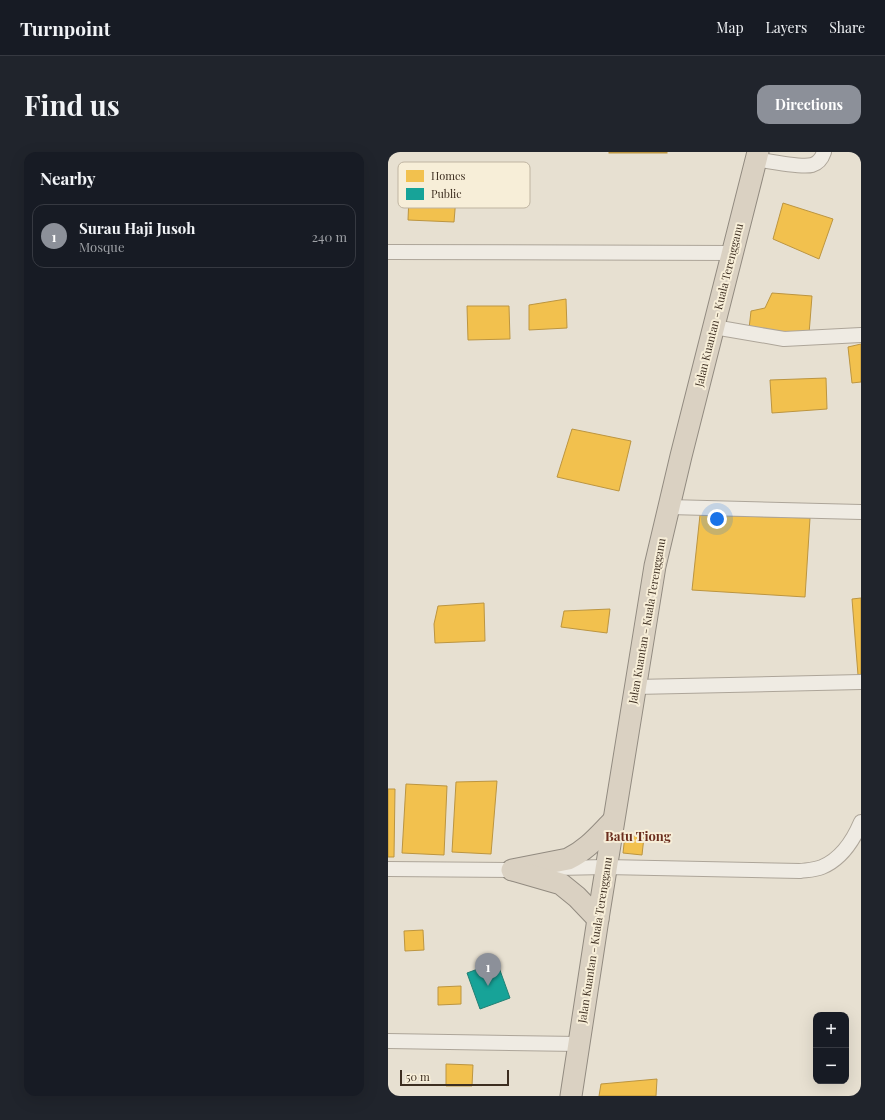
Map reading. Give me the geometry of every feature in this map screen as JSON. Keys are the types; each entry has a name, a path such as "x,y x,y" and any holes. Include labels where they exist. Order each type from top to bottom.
{"highway":[{"name":"Jalan Kuantan - Kuala Terengganu","path":"571,1096 613,821 655,566 757,156"},
{"path":"512,870 568,859 587,847 613,821"},
{"path":"512,870 561,884 577,896 598,919"}],"street":[{"path":"757,156 805,166 817,163 822,158 824,152"},
{"path":"388,252 732,253"},
{"path":"714,328 784,339 861,335"},
{"path":"669,506 861,512"},
{"path":"635,687 861,682"},
{"path":"388,869 512,870 606,866 800,871 821,867 836,859 847,847 861,822"},
{"path":"388,1041 579,1044"}],"building: Homes":[{"path":"667,152 667,153 609,153"},
{"path":"783,203 833,219 819,259 773,239"},
{"path":"408,208 455,208 454,222 408,220"},
{"path":"772,293 812,296 809,334 749,329 751,311 765,308"},
{"path":"566,299 567,328 529,330 529,305"},
{"path":"467,306 509,306 510,339 468,340"},
{"path":"861,344 861,382 852,383 848,347"},
{"path":"826,378 827,409 772,413 770,380"},
{"path":"572,429 631,441 619,491 557,477"},
{"path":"700,515 810,518 805,597 692,590"},
{"path":"861,598 861,675 858,675 852,599"},
{"path":"484,603 485,641 435,643 434,624 438,606"},
{"path":"610,609 607,633 561,627 564,611"},
{"path":"497,781 491,854 452,852 456,782"},
{"path":"406,784 447,786 444,855 402,853"},
{"path":"388,789 395,789 394,857 388,857"},
{"path":"625,835 644,837 642,855 623,853"},
{"path":"423,930 424,950 405,951 404,931"},
{"path":"461,986 461,1004 438,1005 438,987"},
{"path":"446,1064 473,1065 472,1086 446,1086"},
{"path":"657,1079 656,1096 599,1096 601,1084"}],"building: Public":[{"path":"497,962 510,998 480,1009 467,973"}],"place":[{"name":"Surau Haji Jusoh","path":"488,986"}],"district":[{"name":"Batu Tiong","path":"638,836"}]}
